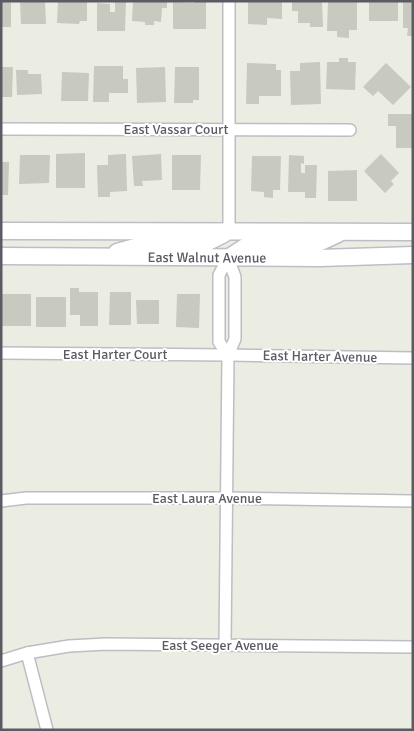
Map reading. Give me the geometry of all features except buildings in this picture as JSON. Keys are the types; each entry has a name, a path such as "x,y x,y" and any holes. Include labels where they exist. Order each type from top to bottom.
{"main road":[{"name":"East Walnut Avenue","path":"1,231 413,232"},
{"path":"101,257 146,244 202,245 228,232"},
{"path":"228,258 248,246 314,245 342,232"},
{"name":"East Walnut Avenue","path":"1,256 320,258 413,255"}],"street":[{"path":"228,232 229,1"},
{"name":"East Vassar Court","path":"1,129 350,130"},
{"path":"225,645 228,355 219,342 219,275 228,258"},
{"name":"East Harter Court","path":"1,353 228,355"},
{"name":"East Harter Avenue","path":"228,355 413,358"},
{"name":"East Laura Avenue","path":"1,501 26,498 226,498 413,501"},
{"name":"East Seeger Avenue","path":"1,661 27,653 69,646 106,644 413,647"},
{"path":"27,653 47,730"}]}
